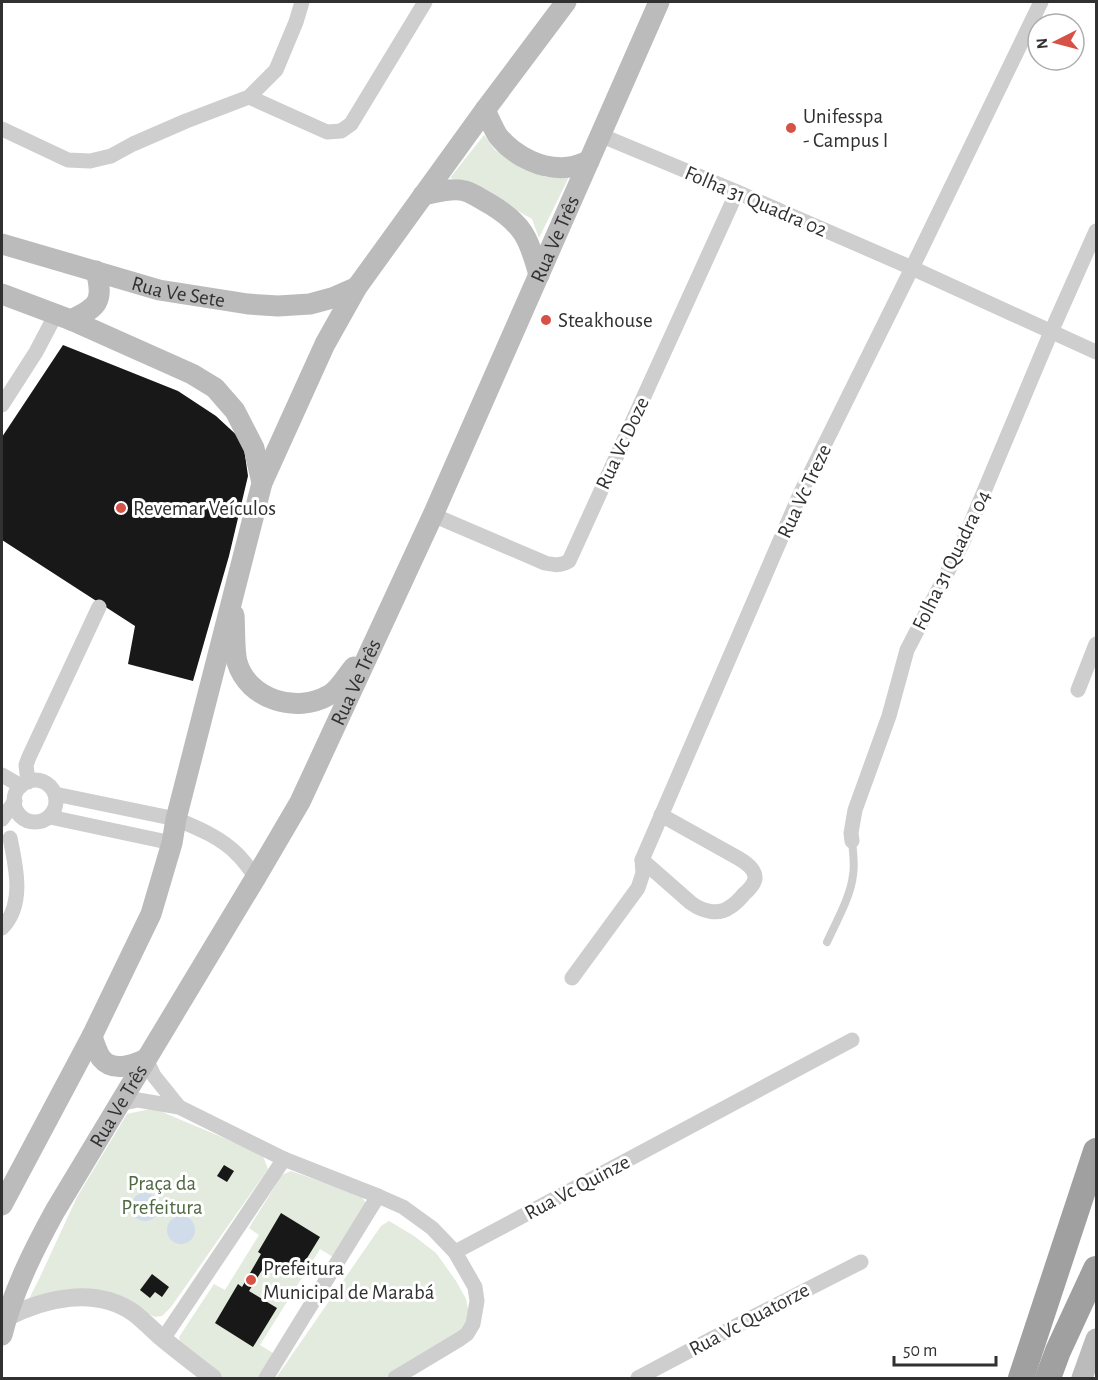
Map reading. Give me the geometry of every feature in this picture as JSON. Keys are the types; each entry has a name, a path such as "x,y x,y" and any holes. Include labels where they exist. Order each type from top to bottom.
{"highway":[{"path":"1021,1378 1096,1151"},
{"path":"1047,1378 1096,1269"}],"main road":[{"path":"2,1205 92,1036 151,914 172,843 176,819 262,483 325,344 357,287 566,2"},
{"name":"Rua Ve Três","path":"4,1327 32,1253 55,1211 300,802 433,515 659,2"},
{"path":"485,110 497,135 513,152 534,163 570,168 588,161"},
{"path":"423,195 448,190 464,191 508,215 524,233 532,249 539,275"},
{"name":"Rua Ve Sete","path":"2,244 159,290 248,304 278,306 310,304 332,298 357,287"},
{"path":"63,317 90,311 99,299 100,287 96,272"},
{"path":"2,294 63,317 192,374 214,388 235,411 245,429 254,448 262,483"},
{"path":"233,597 237,662 256,692 280,702 298,704 315,701 331,694 372,645"},
{"path":"92,1036 101,1058 108,1064 117,1067 132,1065 146,1059"},
{"path":"1082,1378 1096,1339"}],"street":[{"path":"2,129 68,160 90,161 111,156 186,120 249,97 276,70 302,2"},
{"path":"249,97 327,132 341,131 351,124 425,2"},
{"name":"Rua Vc Treze","path":"572,978 638,888 644,873 642,860 801,492 1041,2"},
{"name":"Folha 31 Quadra 02","path":"600,135 912,268 1051,332"},
{"name":"Rua Vc Doze","path":"433,515 545,563 557,566 569,561 737,192"},
{"name":"Folha 31 Quadra 04","path":"852,841 855,810 889,716 907,650 962,544 1096,231"},
{"path":"2,405 36,352 63,317"},
{"path":"1051,332 1096,352"},
{"path":"24,784 29,757 99,607"},
{"path":"1078,690 1096,644"},
{"path":"2,775 24,784"},
{"path":"36,780 44,782 55,794 54,810 50,817 43,821 27,821 16,809 16,793 24,784 36,780"},
{"path":"55,794 176,819 193,826 216,838 237,854 256,878"},
{"path":"2,819 15,801"},
{"path":"642,860 691,903 706,911 722,911 730,908 749,890 755,879 753,871 747,864 661,816"},
{"path":"50,817 172,843"},
{"path":"2,928 12,914 17,897 15,863 6,841 35,822"},
{"name":"Rua Vc Quinze","path":"455,1252 852,1040"},
{"path":"146,1059 154,1076 179,1107"},
{"path":"119,1104 138,1101 179,1107 284,1160 403,1207 432,1228 455,1252 475,1287 477,1301 473,1324 467,1334 460,1339 395,1378"},
{"path":"163,1339 284,1160"},
{"path":"266,1378 378,1196"},
{"name":"Rua Vc Quatorze","path":"638,1378 861,1262"},
{"path":"4,1327 22,1310 55,1300 76,1297 105,1300 134,1313 213,1378"}],"lane":[{"path":"827,942 849,892 853,877 852,841"}],"green space":[{"path":"484,135 495,150 545,177 571,173 539,238 532,219 466,182 450,178"},
{"name":"Praça da Prefeitura","path":"156,1109 257,1152 263,1156 268,1169 171,1307 162,1316 155,1317 128,1304 27,1303 77,1197 127,1114"},
{"path":"291,1171 361,1196 366,1203 333,1257 320,1249 260,1345 273,1353 260,1378 222,1378 181,1346 179,1337 214,1284 225,1290 259,1235 249,1228 282,1175"},
{"path":"389,1221 436,1253 466,1299 469,1314 466,1327 456,1338 385,1378 276,1378 381,1226"}],"water":[{"path":"145,1193 155,1197 159,1207 155,1217 145,1221 135,1217 131,1207 135,1197"},
{"path":"181,1216 191,1220 195,1230 191,1240 181,1244 171,1240 167,1230 171,1220"}],"building":[{"name":"Revemar Veículos","path":"63,345 178,391 216,416 243,441 248,476 229,556 193,681 128,664 135,626 2,540 2,437"},
{"path":"224,1165 234,1171 227,1182 217,1176"},
{"name":"Prefeitura Municipal de Marabá","path":"281,1213 320,1237 296,1276 269,1259 249,1291 277,1308 253,1347 215,1323 238,1284 242,1287 261,1254 258,1252"},
{"path":"152,1274 169,1287 162,1297 155,1292 150,1298 140,1290"}],"place":[{"name":"Unifesspa - Campus I","path":"791,128"},
{"name":"Steakhouse","path":"546,320"},
{"name":"Revemar Veículos","path":"121,508"},
{"name":"Prefeitura Municipal de Marabá","path":"251,1280"}]}
